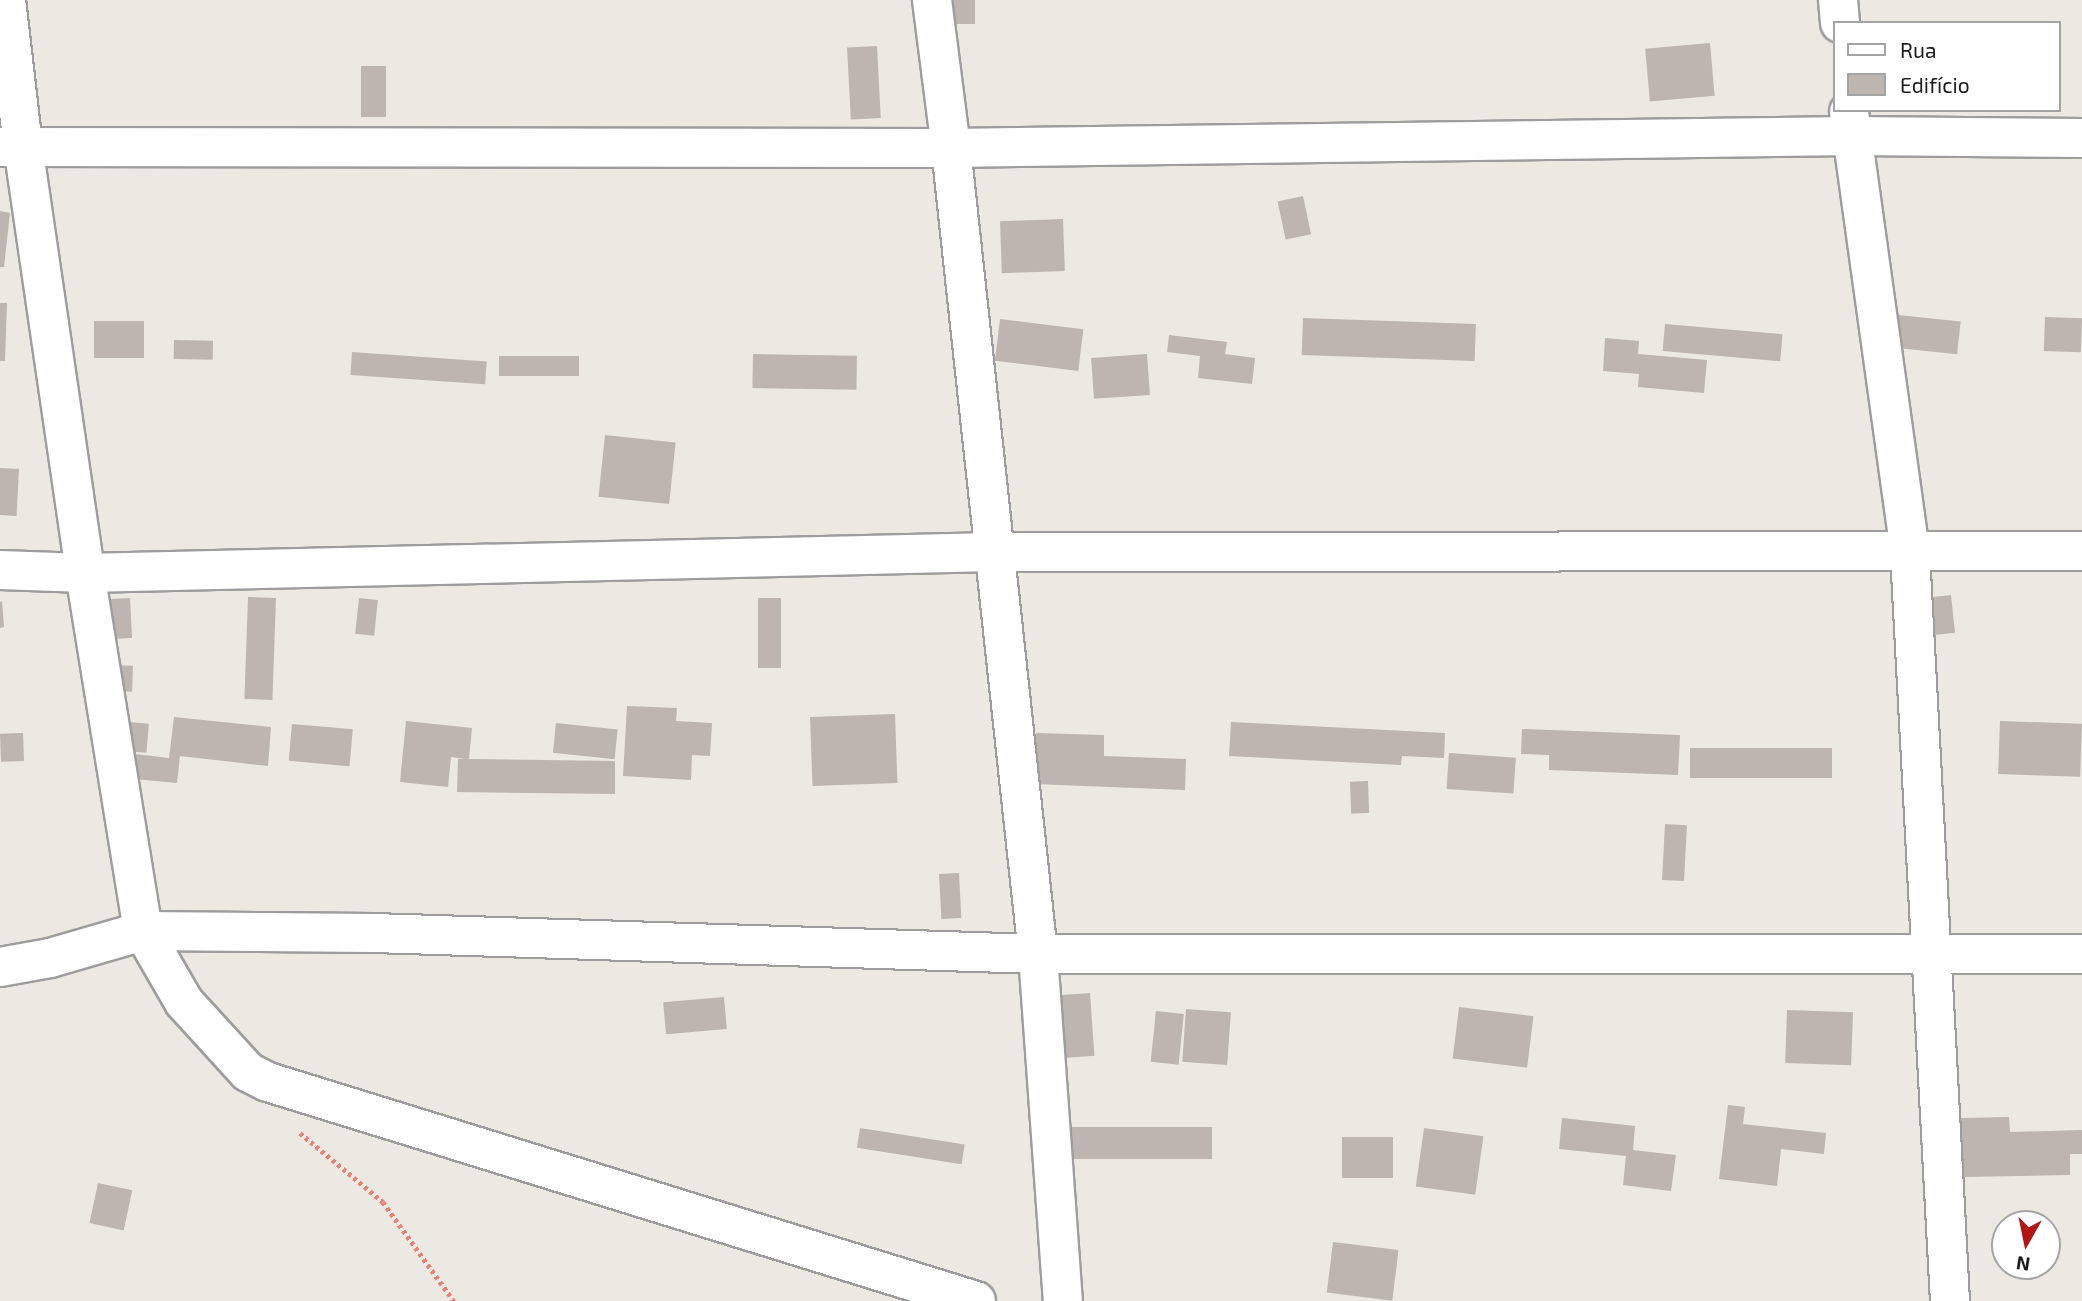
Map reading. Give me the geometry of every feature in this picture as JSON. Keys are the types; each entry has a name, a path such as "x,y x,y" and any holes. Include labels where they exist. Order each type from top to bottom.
{"street":[{"path":"6,0 12,146 143,932 184,1002 248,1072 268,1082 976,1301"},
{"path":"932,0 951,148 1038,954 1063,1301"},
{"path":"1838,0 1840,21"},
{"path":"12,146 951,148 1851,123 2082,138"},
{"path":"1851,123 1910,553 1950,1301"},
{"path":"0,570 85,573 994,552 2082,551"},
{"path":"0,967 50,958 143,932 373,933 1038,954 2082,954"}],"path":[{"path":"295,1129 383,1202 454,1301"}],"building":[{"path":"951,0 975,0 975,24 951,24"},
{"path":"1710,43 1715,96 1650,101 1645,49"},
{"path":"877,46 881,118 851,119 847,48"},
{"path":"361,66 386,66 386,117 361,117"},
{"path":"1303,196 1311,234 1286,240 1278,201"},
{"path":"0,211 10,213 4,267 0,267"},
{"path":"1063,219 1065,271 1002,273 1000,221"},
{"path":"0,303 7,303 5,361 0,361"},
{"path":"1889,314 1961,322 1957,354 1886,347"},
{"path":"2045,317 2082,318 2081,352 2044,351"},
{"path":"1303,318 1476,324 1475,361 1302,355"},
{"path":"1000,319 1083,329 1078,371 995,361"},
{"path":"94,321 144,321 144,358 94,358"},
{"path":"1665,324 1783,334 1780,361 1663,351"},
{"path":"1169,335 1227,342 1225,354 1255,358 1252,384 1198,378 1200,356 1167,352"},
{"path":"1605,338 1639,341 1638,354 1707,360 1704,393 1638,387 1639,374 1603,371"},
{"path":"174,340 213,341 213,360 174,359"},
{"path":"352,352 487,361 485,384 350,375"},
{"path":"753,354 857,356 856,390 752,388"},
{"path":"1147,354 1150,395 1094,399 1091,358"},
{"path":"499,356 579,356 579,376 499,376"},
{"path":"605,435 676,442 669,504 599,497"},
{"path":"0,468 19,469 17,516 0,515"},
{"path":"1951,595 1955,633 1920,636 1916,599"},
{"path":"248,597 276,598 272,700 244,699"},
{"path":"130,598 132,638 107,639 105,599"},
{"path":"359,598 378,600 374,636 355,634"},
{"path":"758,598 781,598 781,668 758,668"},
{"path":"2,601 4,627 0,628 0,602"},
{"path":"110,665 133,666 132,692 109,691"},
{"path":"627,706 677,708 676,721 712,723 710,756 692,755 691,780 623,776"},
{"path":"895,714 897,783 812,786 810,717"},
{"path":"174,717 271,727 268,766 180,756 177,783 123,778 126,753 169,758"},
{"path":"117,721 149,724 146,753 114,750"},
{"path":"406,721 472,728 469,759 615,761 615,794 457,792 458,759 465,759 451,757 448,787 400,782"},
{"path":"2000,721 2082,724 2080,777 1998,774"},
{"path":"1231,722 1445,733 1444,758 1402,756 1401,765 1229,756"},
{"path":"556,723 618,729 615,759 553,753"},
{"path":"292,724 353,729 350,766 289,761"},
{"path":"1522,729 1680,735 1678,775 1549,770 1549,755 1521,754"},
{"path":"23,733 24,761 1,762 0,734"},
{"path":"1036,733 1104,735 1104,756 1186,759 1185,790 1034,784"},
{"path":"1690,748 1832,748 1832,778 1690,778"},
{"path":"1449,753 1516,758 1513,794 1446,789"},
{"path":"1368,781 1369,813 1351,814 1350,782"},
{"path":"1665,824 1687,825 1684,881 1662,880"},
{"path":"959,873 961,918 941,919 939,874"},
{"path":"1090,993 1094,1056 1056,1058 1052,996"},
{"path":"724,997 727,1029 666,1034 663,1002"},
{"path":"1459,1007 1533,1016 1527,1068 1453,1059"},
{"path":"1186,1009 1231,1012 1227,1065 1182,1062"},
{"path":"1787,1010 1853,1012 1851,1065 1785,1063"},
{"path":"1156,1011 1184,1014 1179,1065 1151,1062"},
{"path":"1728,1105 1745,1107 1743,1124 1826,1133 1824,1154 1781,1149 1777,1186 1719,1179"},
{"path":"2009,1117 2010,1132 2082,1130 2082,1154 2070,1154 2070,1175 1962,1177 1961,1118"},
{"path":"1562,1118 1635,1126 1633,1150 1676,1155 1671,1191 1623,1185 1626,1156 1559,1149"},
{"path":"1068,1127 1212,1127 1212,1159 1068,1159"},
{"path":"860,1128 965,1145 962,1164 857,1148"},
{"path":"1424,1128 1483,1136 1475,1195 1416,1186"},
{"path":"1342,1137 1393,1137 1393,1178 1342,1178"},
{"path":"98,1183 132,1190 124,1230 89,1223"},
{"path":"1333,1242 1399,1250 1392,1301 1327,1293"}]}
